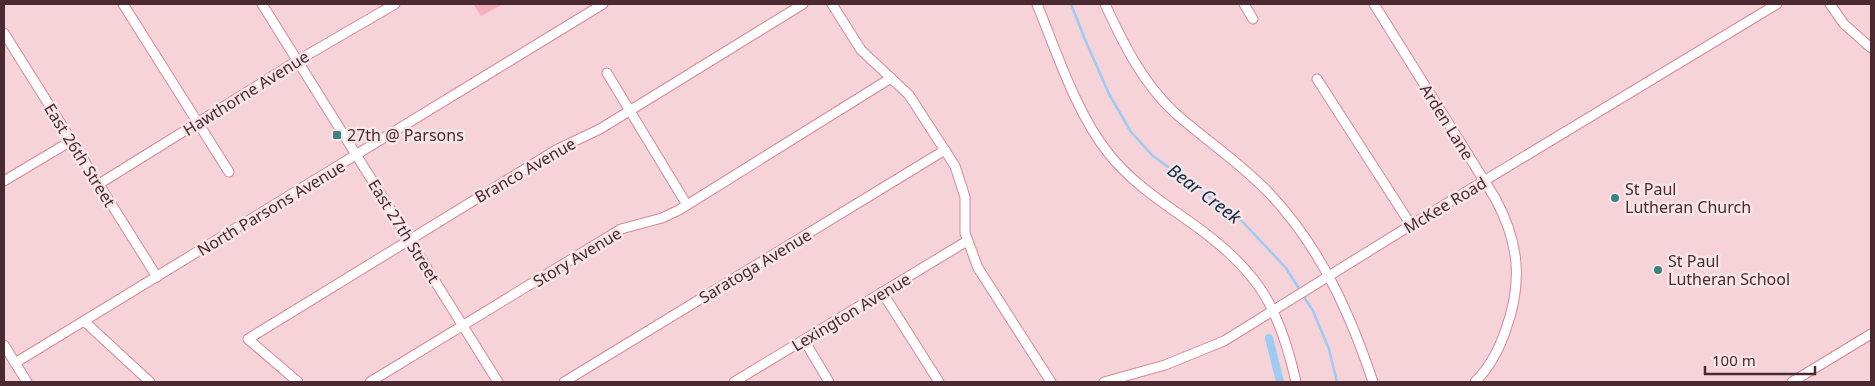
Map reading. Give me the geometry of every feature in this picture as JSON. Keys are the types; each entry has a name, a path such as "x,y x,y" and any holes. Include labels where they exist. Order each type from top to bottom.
{"street":[{"path":"124,4 229,172"},
{"name":"East 27th Street","path":"262,4 498,382"},
{"name":"Hawthorne Avenue","path":"99,184 395,4"},
{"name":"North Parsons Avenue","path":"15,363 602,4"},
{"name":"Branco Avenue","path":"298,382 248,339 556,150 600,129 803,4"},
{"path":"832,4 861,50 909,95 959,175 965,197 964,219 967,241 978,268 1051,382"},
{"path":"1037,4 1088,122 1109,154 1126,173 1150,193 1225,249 1256,285 1273,311 1283,336 1296,382"},
{"path":"1105,4 1130,56 1150,86 1175,112 1269,192 1309,241 1373,382"},
{"path":"1244,4 1253,19"},
{"name":"Arden Lane","path":"1374,4 1485,181 1501,209 1510,231 1516,260 1517,284 1513,305 1495,357 1475,382"},
{"name":"McKee Road","path":"1104,382 1165,365 1224,341 1411,225 1777,4"},
{"path":"1830,4 1844,24 1871,48"},
{"name":"East 26th Street","path":"4,33 157,277"},
{"path":"607,73 687,204"},
{"name":"Story Avenue","path":"370,382 621,229 662,218 687,204 890,78"},
{"path":"1317,79 1411,225"},
{"path":"4,180 71,141"},
{"name":"Saratoga Avenue","path":"564,382 944,150"},
{"name":"Lexington Avenue","path":"734,382 967,241"},
{"path":"882,292 939,382"},
{"path":"84,321 150,382"},
{"path":"1792,382 1871,334"},
{"path":"804,340 829,382"},
{"path":"4,345 27,382"}],"shaded area":[{"path":"473,4 503,4 481,16"}],"waterway":[{"name":"Bear Creek","path":"1071,4 1109,94 1131,132 1153,156 1241,220 1286,268 1313,311 1329,349 1337,382"},
{"path":"1269,338 1280,382"}],"place":[{"name":"27th @ Parsons","path":"337,135"},
{"name":"St Paul Lutheran Church","path":"1615,198"},
{"name":"St Paul Lutheran School","path":"1658,270"}]}
